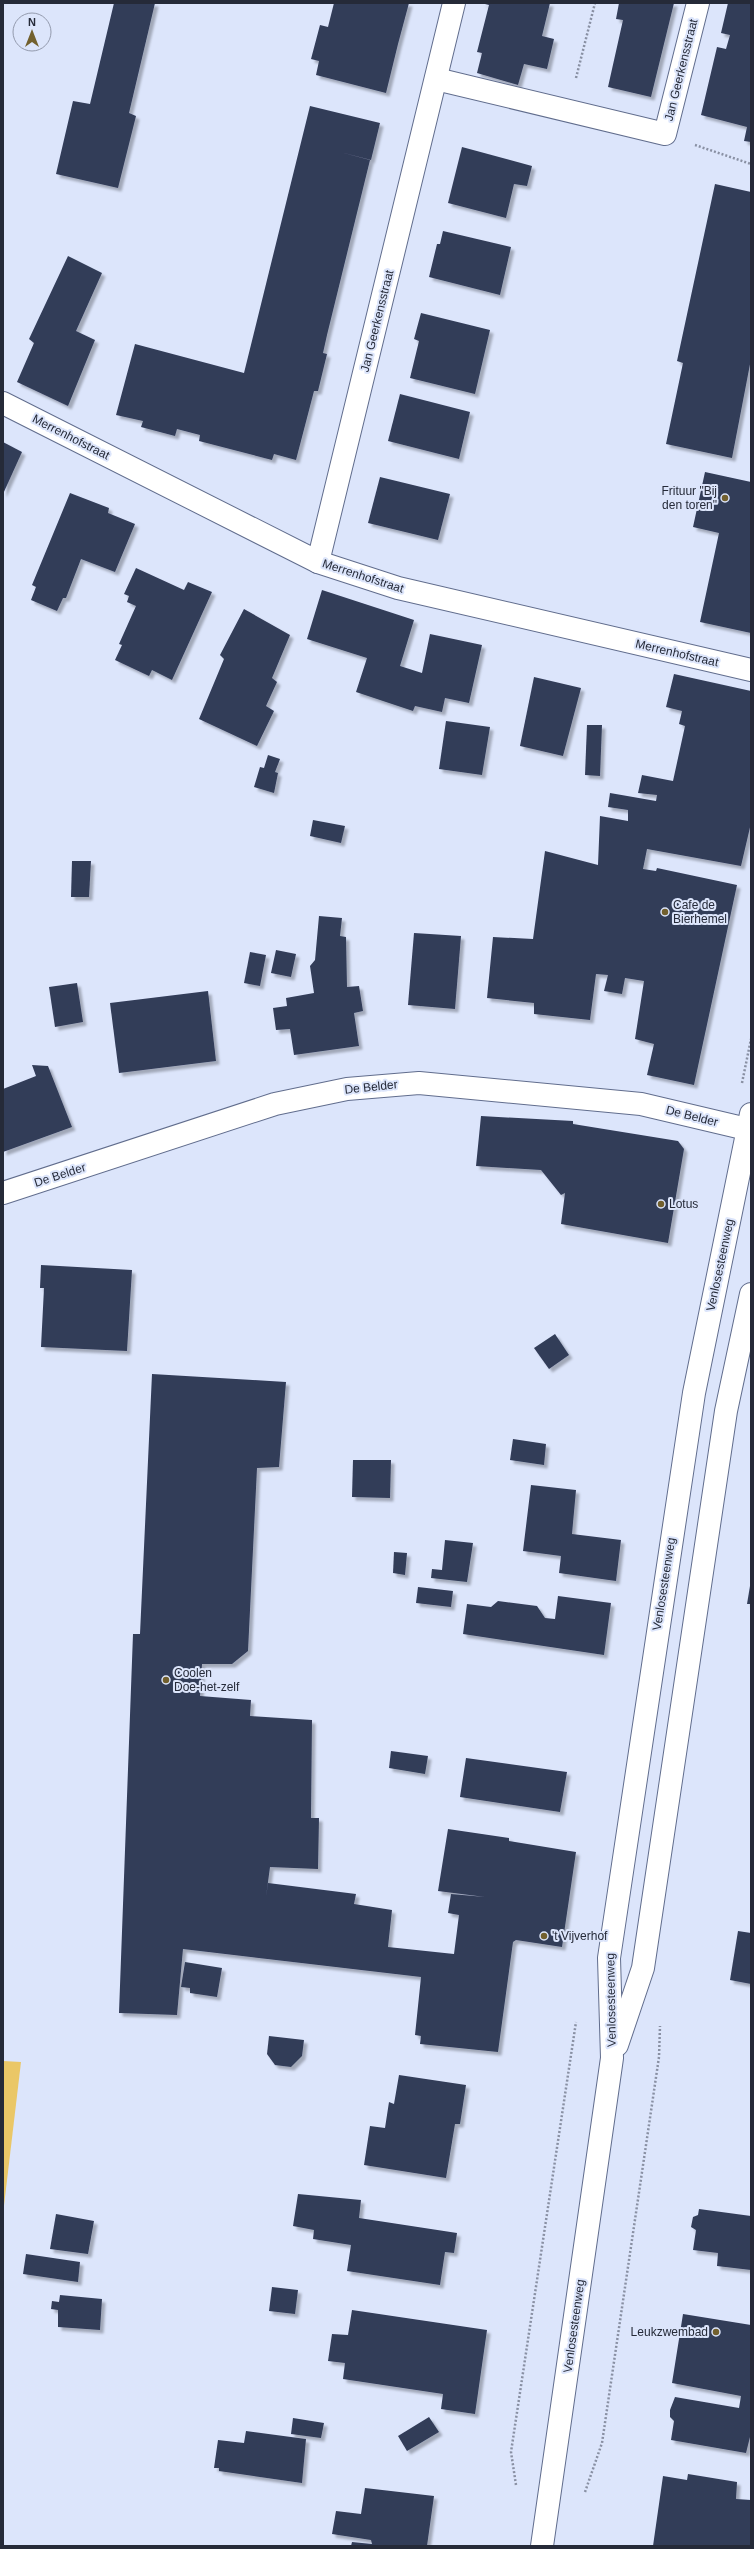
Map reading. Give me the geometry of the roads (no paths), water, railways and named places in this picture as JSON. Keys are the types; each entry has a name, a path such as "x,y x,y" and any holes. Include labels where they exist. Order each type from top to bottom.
{"street":[{"name":"Jan Geerkensstraat","path":"318,562 454,3"},
{"name":"Jan Geerkensstraat","path":"436,80 665,134 698,3"},
{"name":"Merrenhofstraat","path":"3,403 318,562 398,588 751,670"},
{"name":"De Belder","path":"3,1193 275,1104 347,1089 419,1083 641,1104 750,1124"},
{"name":"Venlosesteenweg","path":"542,2546 612,2058 608,1958 694,1393 750,1124"},
{"name":"Venlosesteenweg","path":"612,2058 643,1968 726,1411 751,1294"}],"place":[{"name":"Frituur \"Bij den toren\"","path":"725,498"},
{"name":"Cafe de Bierhemel","path":"665,912"},
{"name":"Lotus","path":"661,1204"},
{"name":"Coolen Doe-het-zelf","path":"166,1680"},
{"name":"'t Vijverhof","path":"544,1936"},
{"name":"Leukzwembad","path":"716,2332"}]}
